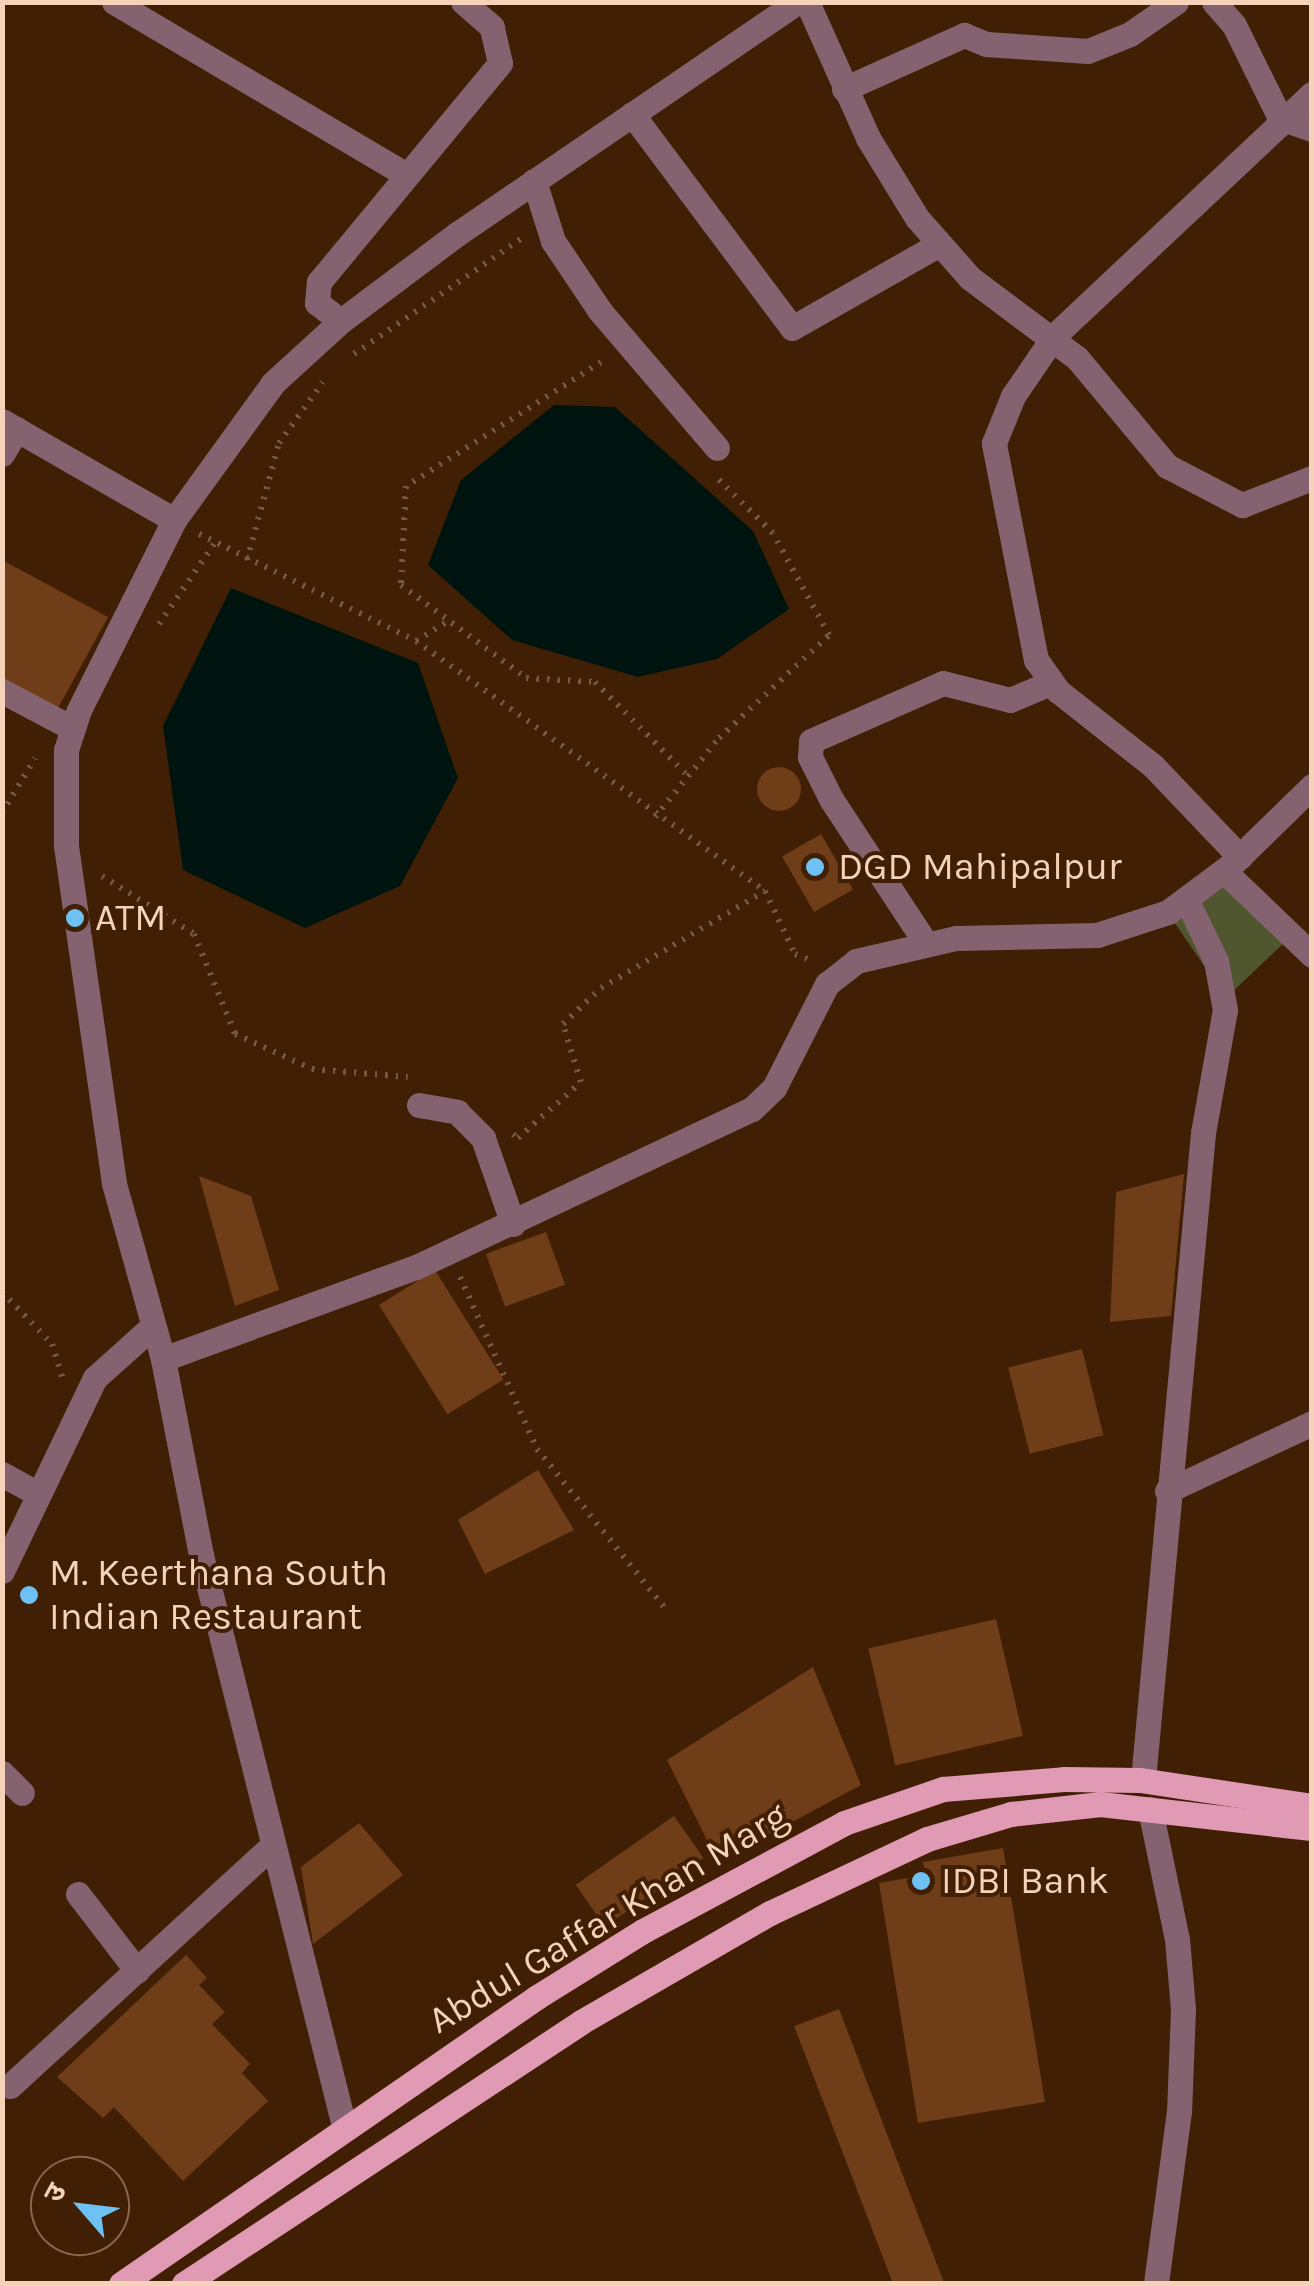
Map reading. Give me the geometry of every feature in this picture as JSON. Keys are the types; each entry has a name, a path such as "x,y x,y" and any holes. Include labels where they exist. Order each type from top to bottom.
{"main road":[{"name":"Abdul Gaffar Khan Marg","path":"121,2284 344,2126 643,1931 844,1823 906,1799 982,1782 1143,1780 1312,1806"},
{"name":"Abdul Gaffar Khan Marg","path":"184,2284 582,2022 844,1875 1010,1814 1100,1804 1312,1828"}],"street":[{"path":"114,2 406,175"},
{"path":"341,321 317,304 316,287 500,63 492,27 463,2"},
{"path":"344,2126 201,1555 163,1359 114,1183 66,846 64,772 72,728 174,520 244,416 341,321 534,180 797,2"},
{"path":"806,2 844,90 897,189 939,244 1009,311 1054,336 1167,466 1224,500 1250,503 1312,478"},
{"path":"844,90 964,35 986,44 1088,51 1130,34 1176,2"},
{"path":"1214,2 1234,25 1280,118 1312,129"},
{"path":"1312,94 1280,118 1054,336 1013,396 994,443 1036,660 1050,683 1152,765 1312,955"},
{"path":"632,114 792,328 939,244"},
{"path":"534,180 552,240 600,312 712,457"},
{"path":"2,454 10,425 174,520"},
{"path":"926,942 830,799 810,757 812,741 943,684 1010,700 1050,683"},
{"path":"2,692 72,728"},
{"path":"163,1359 449,1253 764,1102 839,971 926,942 1097,935 1168,912 1232,864 1312,786"},
{"path":"1143,1780 1203,1133 1225,1010 1216,961 1186,899"},
{"path":"420,1105 457,1112 483,1138 514,1224"},
{"path":"2,1571 72,1423 109,1362 153,1326"},
{"path":"1167,1491 1312,1424"},
{"path":"2,1474 38,1494"},
{"path":"2,1773 22,1793"},
{"path":"1150,1809 1177,1939 1184,2061 1156,2284"},
{"path":"10,2086 272,1846"},
{"path":"78,1894 137,1971"}],"path":[{"path":"349,358 526,236 535,251"},
{"path":"590,345 613,374"},
{"path":"600,360 406,486 402,585 526,678 595,682 688,776"},
{"path":"247,560 279,443 333,369"},
{"path":"655,817 688,776 829,635 773,533 712,457"},
{"path":"174,520 214,544 416,641 655,817 765,891 795,954 839,971"},
{"path":"148,640 214,544"},
{"path":"416,641 448,621"},
{"path":"2,812 33,762"},
{"path":"84,865 194,934 235,1034 312,1069 418,1078"},
{"path":"504,1128 518,1138 581,1082 563,1024 600,988 765,891"},
{"path":"449,1253 537,1449 664,1607"},
{"path":"2,1292 52,1344 72,1423"}],"green space":[{"path":"1225,877 1285,942 1226,998 1170,916"}],"shaded area":[{"path":"554,405 615,407 753,531 789,609 717,659 638,677 512,640 428,565 461,480"},
{"path":"231,588 418,663 458,778 400,886 305,928 183,870 163,726"}],"building":[{"path":"2,560 108,617 58,708 2,678"},
{"path":"779,767 795,773 801,789 795,805 779,811 763,805 757,789 763,773"},
{"path":"821,834 853,889 814,912 782,856"},
{"path":"1184,1174 1171,1316 1110,1322 1116,1192"},
{"path":"199,1176 251,1196 279,1290 235,1306"},
{"path":"546,1232 565,1285 505,1307 486,1254"},
{"path":"435,1270 503,1379 447,1414 379,1305"},
{"path":"1082,1349 1104,1435 1030,1454 1008,1367"},
{"path":"538,1470 574,1530 485,1574 458,1520"},
{"path":"996,1619 1023,1736 895,1765 868,1648"},
{"path":"813,1667 861,1785 718,1862 667,1760"},
{"path":"674,1816 703,1858 605,1927 576,1885"},
{"path":"359,1823 403,1875 313,1944 301,1867"},
{"path":"1003,1848 1045,2102 918,2123 879,1883 925,1875 923,1862"},
{"path":"186,1955 207,1978 199,1985 225,2012 212,2024 250,2064 242,2073 268,2101 183,2181 114,2107 103,2118 57,2077"},
{"path":"839,2009 944,2283 893,2284 794,2026"}],"place":[{"name":"DGD Mahipalpur","path":"815,867"},
{"name":"ATM","path":"75,918"},
{"name":"M. Keerthana South Indian Restaurant","path":"29,1595"},
{"name":"IDBI Bank","path":"921,1881"}]}
